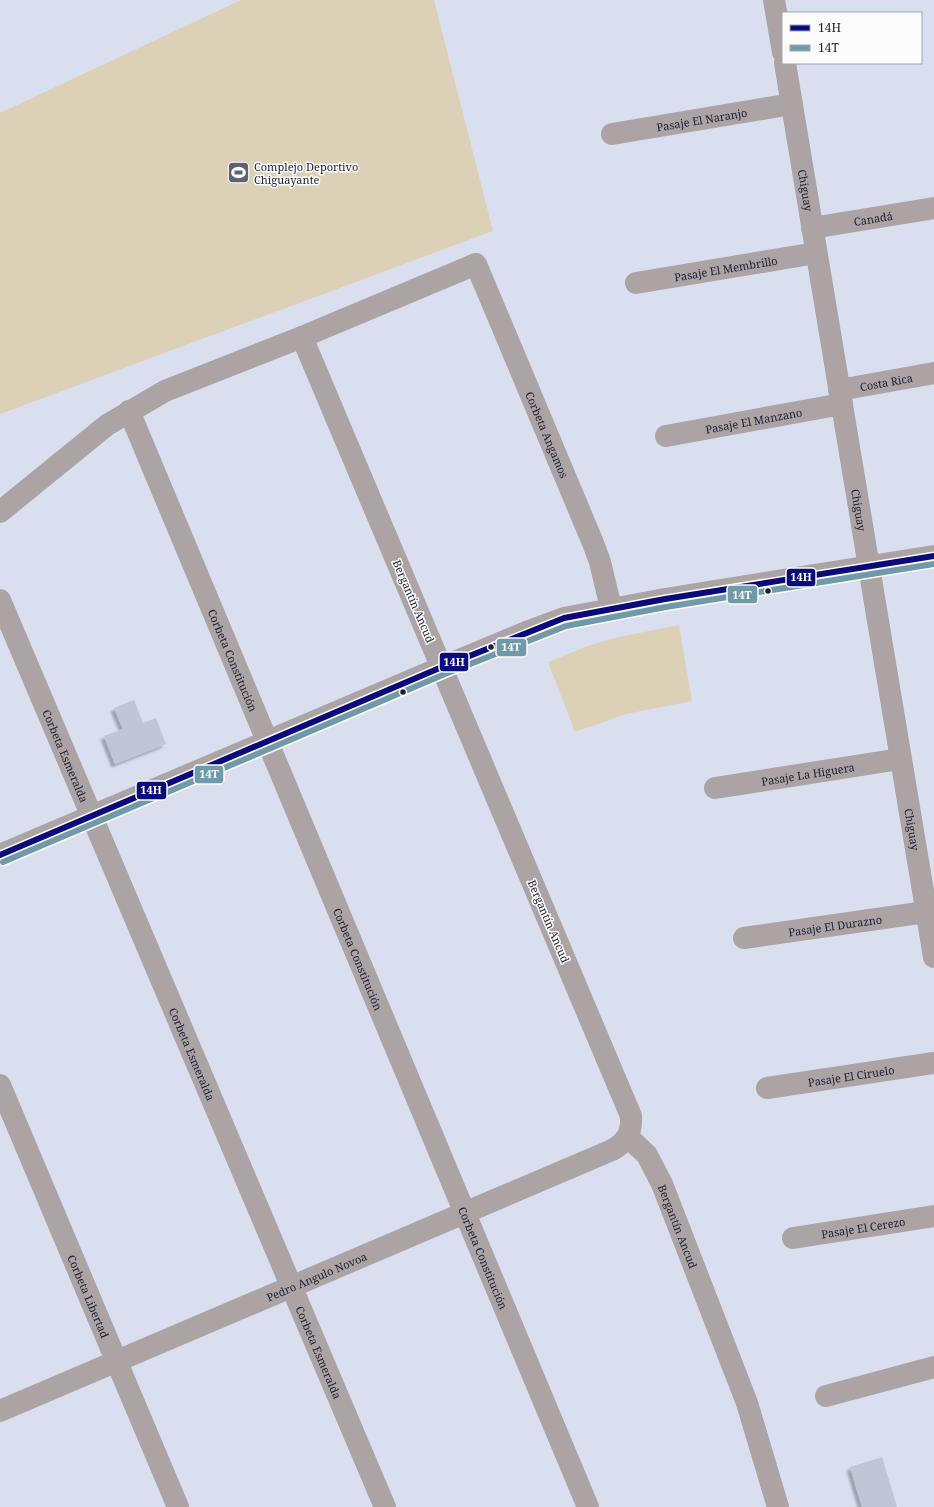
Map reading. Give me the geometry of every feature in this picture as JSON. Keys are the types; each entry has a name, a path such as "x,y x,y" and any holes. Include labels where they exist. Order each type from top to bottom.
{"street":[{"path":"774,0 782,46"},
{"name":"Chiguay","path":"785,64 900,759 928,903 934,957"},
{"name":"Pasaje El Naranjo","path":"612,134 792,104"},
{"name":"Canadá","path":"812,228 934,208"},
{"name":"Pasaje El Membrillo","path":"636,284 816,253"},
{"name":"Corbeta Angamos","path":"302,337 476,264 593,543 600,562 611,608"},
{"path":"0,512 77,448 129,411 165,391 302,337"},
{"name":"Bergantín Ancud","path":"302,337 631,1116 632,1126 628,1137 647,1155 662,1184 747,1403 778,1507"},
{"name":"Costa Rica","path":"840,397 934,373"},
{"name":"Pasaje El Manzano","path":"666,436 840,397"},
{"name":"Corbeta Constitución","path":"129,411 588,1507"},
{"path":"0,855 529,630 564,618 611,608 934,556"},
{"name":"Corbeta Esmeralda","path":"0,600 385,1507"},
{"name":"Pasaje La Higuera","path":"715,788 900,759"},
{"name":"Pasaje El Durazno","path":"744,938 928,903"},
{"name":"Pasaje El Ciruelo","path":"767,1088 934,1063"},
{"name":"Corbeta Libertad","path":"0,1085 178,1507"},
{"name":"Pedro Angulo Novoa","path":"0,1411 612,1150 622,1144 628,1137"},
{"name":"Pasaje El Cerezo","path":"793,1238 934,1216"},
{"path":"826,1396 934,1367"}],"shaded area":[{"name":"Complejo Deportivo Chiguayante","path":"241,0 434,0 493,231 0,414 0,113"},
{"path":"679,625 692,701 626,714 575,732 548,662 588,646 614,638"}],"building":[{"path":"134,700 143,723 156,718 166,744 115,764 104,736 123,729 114,708"},
{"path":"882,1457 897,1507 862,1507 850,1467"}],"transit line":[{"name":"14H","path":"0,855 442,667 564,618 665,599 934,556"},
{"name":"14T","path":"3,862 445,674 566,626 666,607 934,564"}],"place":[{"name":"Complejo Deportivo Chiguayante","path":"239,172"}]}
